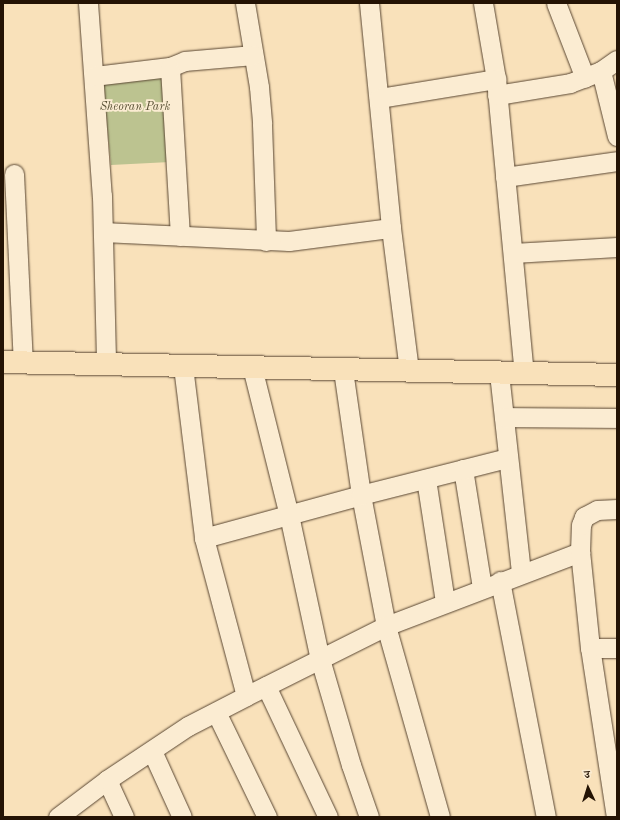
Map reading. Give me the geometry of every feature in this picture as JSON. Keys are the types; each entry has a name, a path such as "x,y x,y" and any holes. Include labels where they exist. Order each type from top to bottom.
{"main road":[{"path":"13,362 617,375"}],"street":[{"path":"88,3 102,196 106,365"},
{"path":"245,3 262,124 266,241"},
{"path":"369,3 391,228 409,371"},
{"path":"484,3 497,87 524,373"},
{"path":"556,3 593,75 617,136"},
{"path":"94,76 170,67 185,61 253,55"},
{"path":"379,98 497,87 570,83 593,75 617,60"},
{"path":"170,67 180,236"},
{"path":"505,177 617,161"},
{"path":"13,362 14,174"},
{"path":"103,232 289,241 391,228"},
{"path":"513,254 617,247"},
{"path":"183,366 204,538 246,696"},
{"path":"252,367 289,515 320,659 351,765 369,817"},
{"path":"343,370 361,495 386,626 440,817"},
{"path":"498,373 521,574"},
{"path":"504,418 617,418"},
{"path":"204,538 361,495 507,458"},
{"path":"463,469 482,588"},
{"path":"426,479 445,602"},
{"path":"616,817 590,648 580,552 581,525 584,517 597,510 617,510"},
{"path":"65,815 107,780 188,726 246,696 386,626 500,581 580,552"},
{"path":"500,581 546,817"},
{"path":"590,648 617,648"},
{"path":"266,686 328,817"},
{"path":"216,712 259,814"},
{"path":"152,751 182,817"},
{"path":"107,780 124,817"}],"green space":[{"name":"Sheoran Park","path":"163,73 170,162 111,165 102,78"}]}
